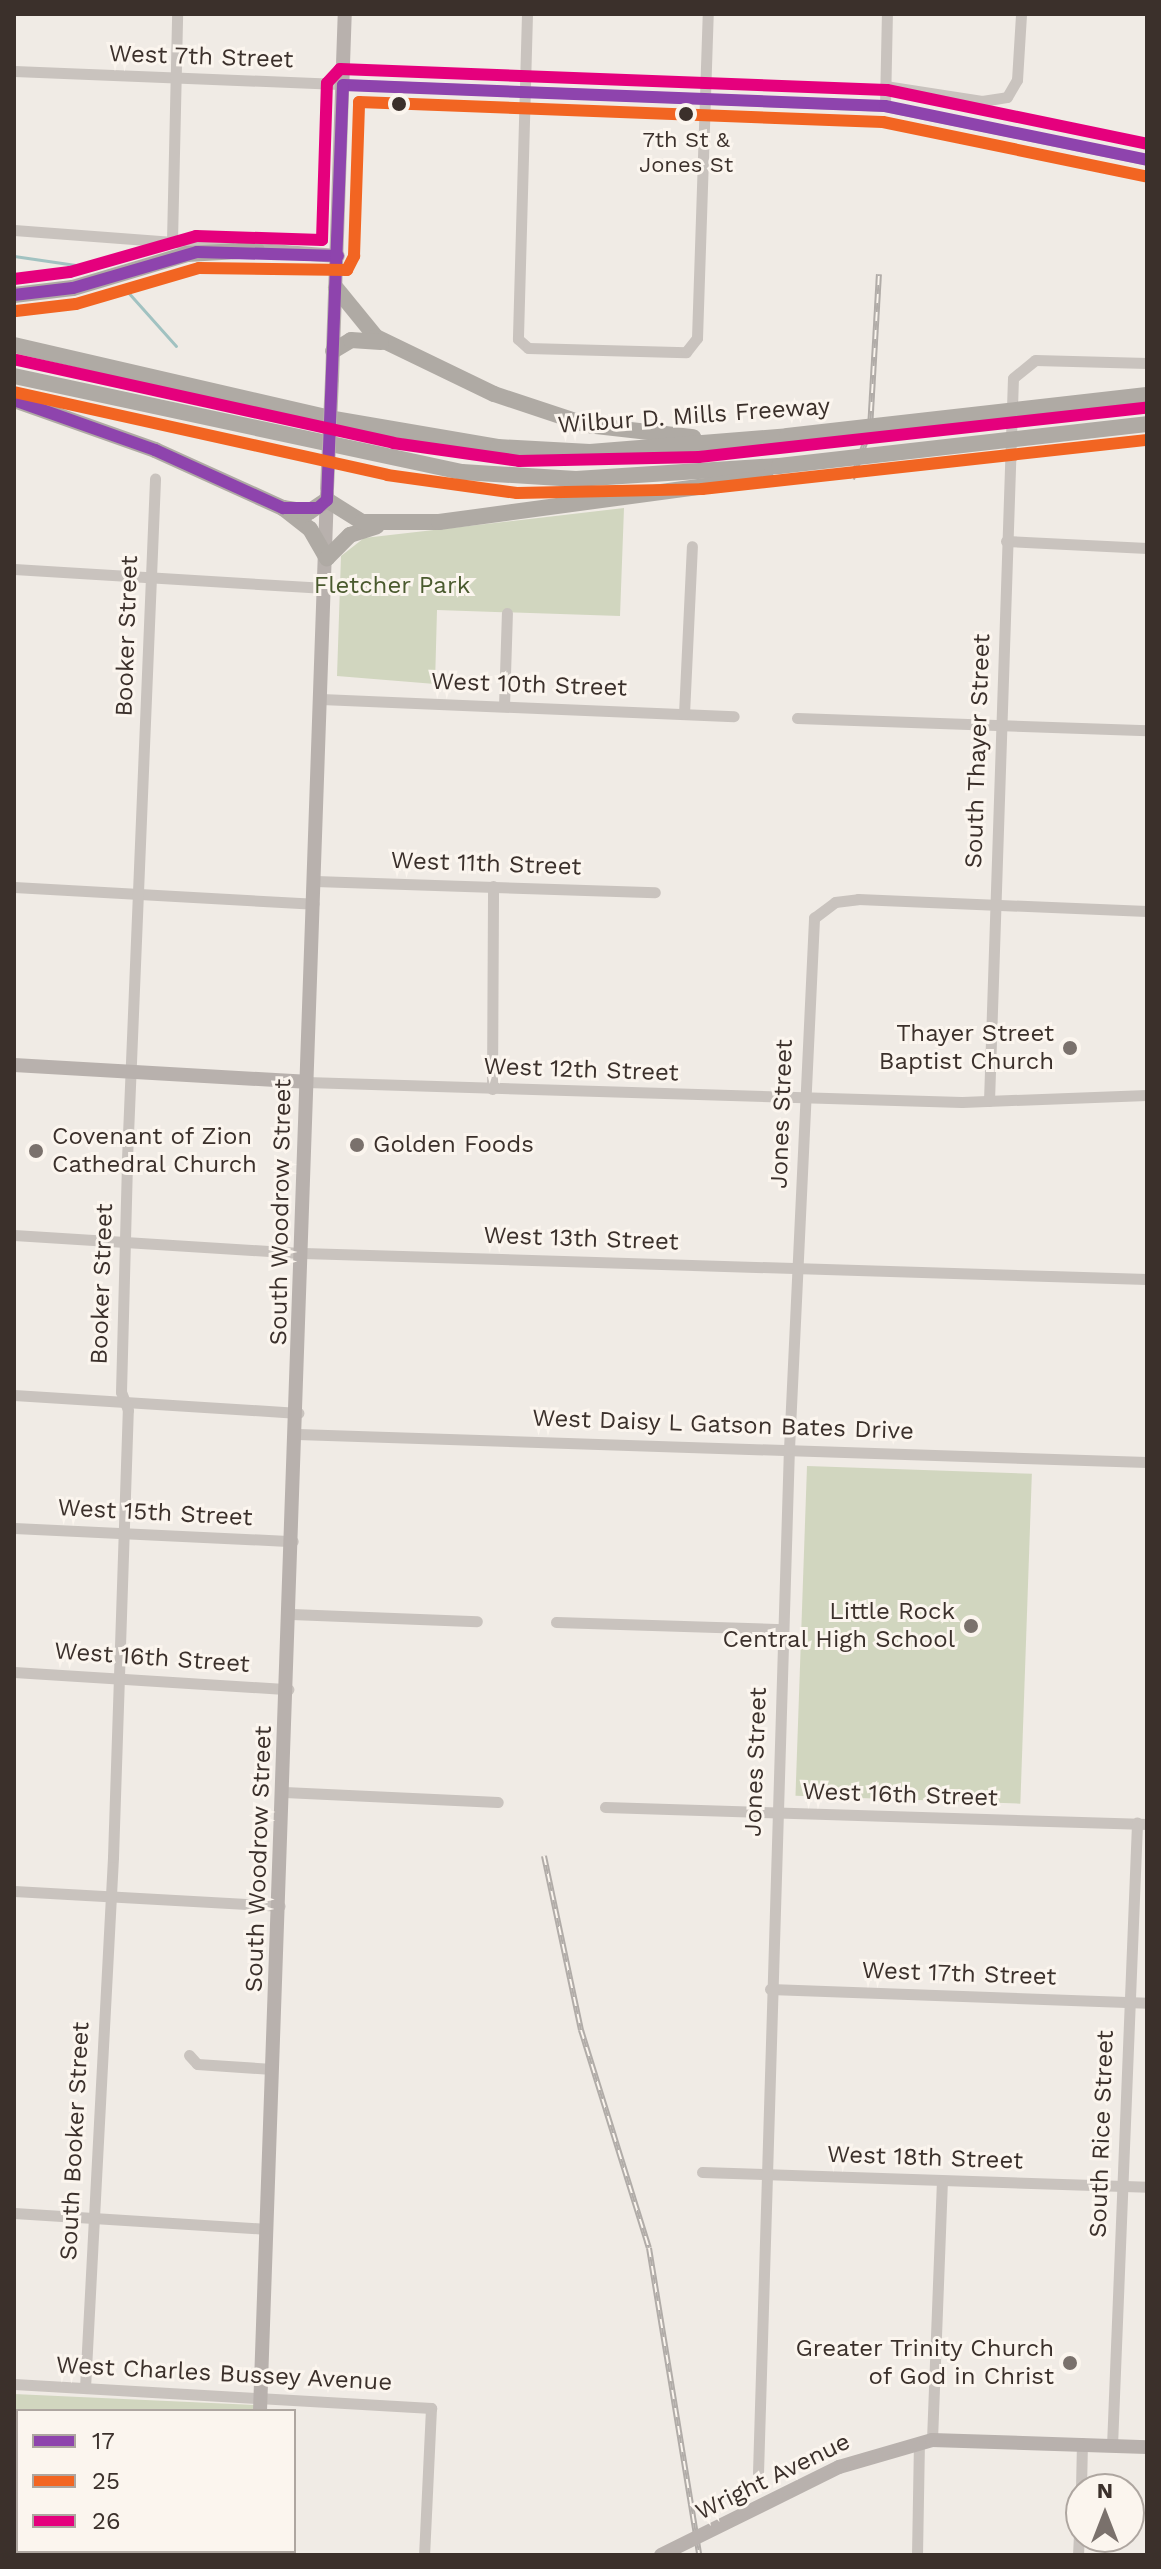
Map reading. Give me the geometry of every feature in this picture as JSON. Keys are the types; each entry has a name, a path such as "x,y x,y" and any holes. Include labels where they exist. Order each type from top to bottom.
{"highway":[{"path":"14,295 73,288 187,254 257,250"},
{"path":"336,288 387,343"},
{"path":"333,351 351,340 387,343 549,415 619,430 747,441"},
{"name":"Wilbur D. Mills Freeway","path":"14,345 471,444 590,452 747,441 1147,395"},
{"path":"14,376 462,472 589,479 779,471"},
{"path":"14,400 155,450 283,508 310,529 327,558 350,535 383,524 779,471 867,456 1147,424"},
{"path":"283,508 309,512 327,494 347,518 383,524"}],"main road":[{"name":"South Woodrow Street","path":"261,2404 345,14"},
{"path":"257,250 338,256"},
{"name":"West 12th Street","path":"14,1065 306,1082"},
{"name":"Wright Avenue","path":"661,2555 839,2467 926,2442 1082,2443 1147,2447"}],"street":[{"path":"172,241 177,14"},
{"path":"527,14 516,330 523,345 693,351 708,14"},
{"path":"885,106 887,14"},
{"path":"885,86 982,101 1007,97 1017,80 1021,14"},
{"name":"West 7th Street","path":"14,71 885,106 1147,160"},
{"path":"14,230 257,250"},
{"name":"South Thayer Street","path":"989,1101 1006,541 1012,401 1018,368 1035,360 1147,363"},
{"name":"Booker Street","path":"110,1896 119,1679 130,1072 140,894 155,479"},
{"path":"1006,541 1147,548"},
{"path":"684,714 692,546"},
{"path":"14,569 325,588"},
{"path":"504,706 507,613"},
{"name":"West 10th Street","path":"321,699 734,716"},
{"path":"797,718 1147,730"},
{"name":"West 11th Street","path":"315,881 655,892"},
{"path":"492,1089 493,886"},
{"path":"14,887 314,904"},
{"name":"Jones Street","path":"758,2473 776,1813 811,940 819,911 858,899 996,906"},
{"path":"996,906 1147,911"},
{"name":"West 12th Street","path":"306,1082 803,1099 989,1101 1147,1095"},
{"name":"West 13th Street","path":"14,1235 303,1253 1147,1279"},
{"path":"14,1395 298,1413"},
{"name":"West Daisy L Gatson Bates Drive","path":"297,1434 1147,1462"},
{"name":"West 15th Street","path":"14,1528 293,1541"},
{"path":"291,1614 477,1621"},
{"path":"556,1622 783,1629"},
{"name":"West 16th Street","path":"14,1672 288,1689"},
{"path":"284,1792 498,1802"},
{"name":"West 16th Street","path":"605,1807 1142,1824"},
{"name":"South Rice Street","path":"1112,2446 1129,2003 1142,1824"},
{"path":"14,1891 280,1906"},
{"name":"South Booker Street","path":"85,2388 110,1896"},
{"name":"West 17th Street","path":"770,1989 1147,2003"},
{"path":"189,2055 197,2064 272,2069"},
{"name":"West 18th Street","path":"702,2172 1147,2187"},
{"path":"917,2555 942,2182"},
{"path":"14,2213 266,2229"},
{"name":"West Charles Bussey Avenue","path":"14,2384 261,2404 431,2408 424,2555"},
{"path":"1081,2473 1082,2443"}],"green space":[{"name":"Fletcher Park","path":"624,508 620,616 437,610 435,684 337,676 341,556 364,538"},
{"name":"Little Rock Central High School","path":"807,1466 1032,1474 1020,1804 795,1796"},
{"path":"14,2394 255,2405 254,2409 16,2409 16,2553 242,2555 14,2555"}],"waterway":[{"path":"14,256 82,266"},
{"path":"126,290 176,346"}],"railway":[{"path":"852,479 870,429 879,274"},
{"path":"544,1856 581,2030 649,2248 699,2555"}],"transit line":[{"name":"26","path":"14,279 70,272 196,236 322,240 327,83 340,69 887,90 1147,144"},
{"name":"17","path":"343,85 885,106 1147,160"},
{"name":"17","path":"14,400 155,450 283,508 318,508 327,500 343,85"},
{"name":"25","path":"16,311 76,304 199,268 347,270 354,256 359,102 883,122 1144,176"},
{"name":"17","path":"14,295 73,288 197,252 338,256"},
{"name":"26","path":"17,360 393,443 519,461 699,457 1145,408"},
{"name":"25","path":"14,392 387,475 517,493 702,489 1147,440"}],"place":[{"name":"7th St & Jones St","path":"686,114"},
{"name":"Thayer Street Baptist Church","path":"1070,1048"},
{"name":"Golden Foods","path":"357,1145"},
{"name":"Covenant of Zion Cathedral Church","path":"36,1151"},
{"name":"Little Rock Central High School","path":"971,1626"},
{"name":"Greater Trinity Church of God in Christ","path":"1070,2363"}]}
